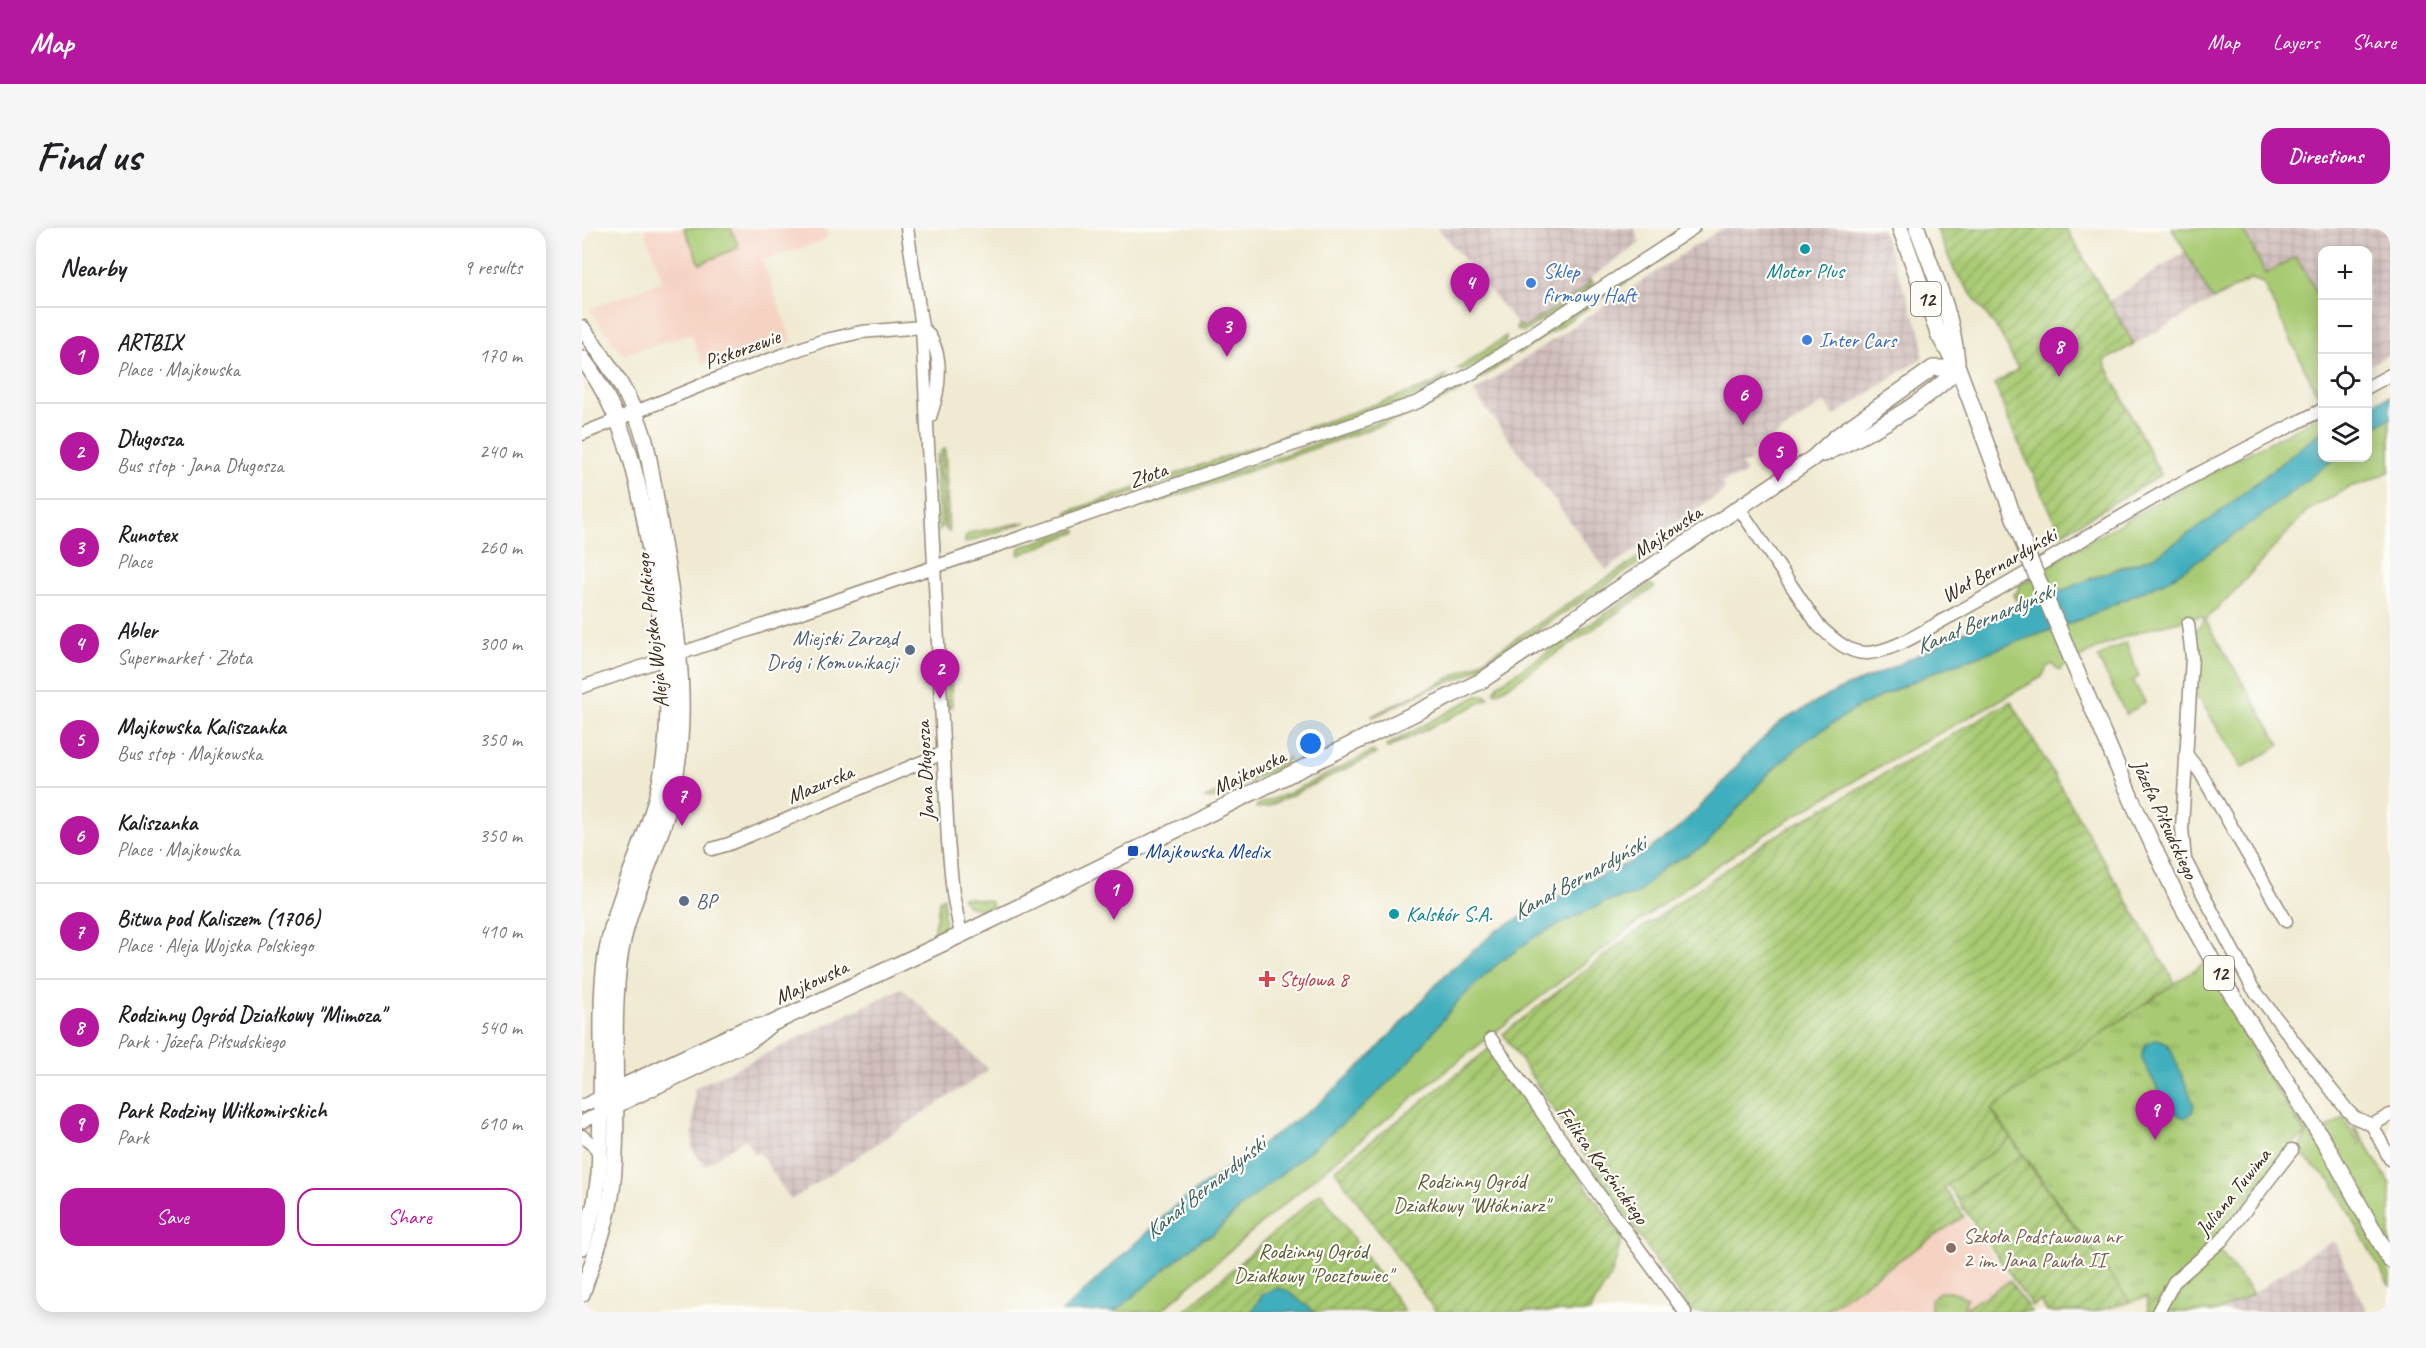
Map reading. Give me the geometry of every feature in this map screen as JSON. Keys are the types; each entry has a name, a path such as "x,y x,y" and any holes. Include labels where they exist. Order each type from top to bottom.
{"main road":[{"name":"Józefa Piłsudskiego","path":"1900,228 1939,336 1958,368 2029,558 2134,805 2178,899 2226,985 2327,1146 2390,1260"},
{"name":"Józefa Piłsudskiego","path":"1917,228 1953,328 1958,368"},
{"name":"Aleja Wojska Polskiego","path":"582,328 615,372 635,412 648,458 682,723 675,781 664,822 630,914 620,959 617,987 613,1176 609,1206 582,1294"},
{"name":"Aleja Wojska Polskiego","path":"582,358 606,393 630,449 673,655 667,742 661,780 651,818 616,910 606,958 602,995 600,1156 595,1203 582,1247"},
{"name":"Majkowska","path":"601,1105 745,1029 771,1024 961,935 1480,681 1813,458 1862,435 1927,395 1942,385 1958,368"}],"street":[{"name":"Jana Długosza","path":"907,228 922,327 943,753 951,874 961,935"},
{"name":"Złota","path":"582,687 934,565 1079,519 1418,402 1474,372 1693,228"},
{"name":"Piskorzewie","path":"582,434 743,369 835,337 868,331 922,327"},
{"path":"2372,384 2390,375"},
{"name":"Wał Bernardyński","path":"1739,508 1818,625 1850,650 1867,653 1885,650 1918,634 2174,486 2318,412"},
{"path":"2188,624 2192,657 2182,841 2189,869 2244,974 2260,999 2347,1110 2354,1117 2372,1125 2390,1159"},
{"name":"Mazurska","path":"712,849 943,753"},
{"path":"2186,754 2200,772 2286,921"},
{"name":"Feliksa Karśnickiego","path":"1491,1039 1598,1193 1685,1312"},
{"name":"Majkowska","path":"582,1106 601,1105"},
{"name":"Majkowska","path":"582,1122 601,1105"},
{"path":"2372,1125 2390,1115"},
{"path":"582,1136 594,1146 600,1156"},
{"name":"Juliana Tuwima","path":"2158,1312 2174,1282 2222,1240 2292,1150"}],"shaded area":[{"path":"644,228 831,228 825,230 828,237 816,243 768,259 761,256 792,342 724,367 720,358 702,364 691,334 623,355 589,309 663,281"},
{"path":"1438,228 1634,228 1640,243 1589,279 1588,286 1524,328 1517,324"},
{"path":"1722,228 1881,228 1920,331 1923,346 1922,358 1834,416 1824,402 1751,453 1750,462 1740,465 1745,469 1744,474 1731,480 1729,478 1722,483 1725,490 1606,570 1474,392"},
{"path":"2242,228 2390,228 2390,354 2372,364 2372,246 2318,246 2318,295 2296,257 2266,275"},
{"path":"2186,251 2213,300 2134,344 2109,301"},
{"path":"902,988 989,1070 791,1200 759,1152 755,1154 745,1139 704,1166 692,1148 695,1088"},
{"name":"Szkoła Podstawowa nr 2 im. Jana Pawła II","path":"1964,1216 2010,1281 1973,1302 1967,1307 1969,1312 1823,1312"},
{"path":"2334,1241 2367,1312 2217,1312 2253,1294 2315,1250"}],"green space":[{"path":"684,228 731,228 739,247 700,264"},
{"path":"1936,228 2066,228 2134,344 2104,361 2161,475 2061,534 2009,422 1995,384 2018,369 2000,333 1955,272"},
{"path":"2172,228 2242,228 2266,274 2296,257 2318,295 2318,396 2263,283 2251,279 2213,300"},
{"path":"1671,251 1518,354 1518,349 1661,255"},
{"path":"1589,279 1593,287 1524,332 1516,329 1517,324 1524,328 1588,286"},
{"path":"1506,336 1505,343 1501,347 1468,369 1456,370"},
{"path":"1503,359 1509,360 1459,392 1416,413 1149,506 1151,501 1415,409 1461,387"},
{"path":"1447,375 1444,382 1411,398 1275,446 1269,441 1431,385"},
{"path":"2318,417 2318,434 2212,518 2154,557 2118,568 2021,608 2013,595 2018,591 2019,585 2039,575 2062,557 2190,483"},
{"path":"2390,419 2390,471 2370,481 2350,487 2307,511 2232,594 2205,620 2201,616 2126,636 2073,661 2059,671 2052,664 2048,666 2042,677 1865,775 1761,837 1707,872 1655,910 1452,1066 1304,1187 1160,1312 1114,1312 1203,1238 1212,1235 1495,966 1536,936 1605,902 1637,894 1663,868 1707,844 1766,776 1805,741 1858,707 1936,671 2081,619 2166,581 2258,518 2330,462 2372,462 2372,427"},
{"path":"1259,445 1257,452 1068,515 1067,512"},
{"path":"945,449 949,532 945,528 941,451"},
{"path":"938,454 943,524 939,531 935,463"},
{"path":"1026,522 965,543 965,537 970,533"},
{"path":"1076,529 1077,532 1019,555 1018,551 1021,547"},
{"path":"1639,557 1642,561 1483,666 1461,678 1429,689 1372,716 1476,665"},
{"path":"1651,584 1655,587 1507,687 1494,692 1499,684"},
{"path":"2205,620 2280,745 2242,768 2199,698 2193,699 2195,631"},
{"path":"2126,643 2139,677 2133,680 2145,702 2126,715 2098,658 2109,650"},
{"path":"944,656 950,656 952,707 947,707"},
{"path":"1485,695 1489,698 1388,748 1386,746 1477,696"},
{"path":"2011,701 2175,983 1991,1109 2011,1138 1944,1187 1964,1216 1823,1312 1691,1312 1503,1034 1620,943 1767,841"},
{"path":"1373,751 1376,754 1267,807 1256,808 1257,805 1289,793"},
{"path":"1288,758 1286,764 1214,799 1205,798 1230,787 1232,789 1242,784 1241,781"},
{"path":"944,897 944,925 934,935 939,900"},
{"path":"962,897 990,901 993,906 984,909 971,907"},
{"path":"2204,963 2253,1045 2254,1056 2306,1135 2293,1143 2214,1243 2253,1294 2217,1312 2148,1312 2147,1297 2130,1302 1991,1109"},
{"name":"Rodzinny Ogród Działkowy \"Włókniarz\"","path":"1490,1048 1622,1238 1612,1274 1589,1312 1436,1312 1335,1170"},
{"path":"2261,1050 2331,1163 2390,1273 2390,1287 2332,1182 2297,1151 2307,1134 2256,1055"},
{"path":"2344,1118 2359,1144 2361,1142 2353,1127 2357,1130 2390,1184 2390,1247 2324,1130"},
{"path":"2011,1138 2022,1155 1958,1200 1947,1184"},
{"path":"2022,1155 2130,1302 2093,1312 2047,1312 2041,1301 2032,1306 1958,1200"},
{"name":"Rodzinny Ogród Działkowy \"Pocztowiec\"","path":"1321,1192 1405,1312 1183,1312"},
{"path":"2010,1281 2031,1312 1969,1312 1967,1307"},
{"path":"1950,1291 1967,1298 1964,1308 1966,1312 1931,1312 1931,1299 1940,1292"}],"water":[{"path":"2390,396 2390,419 2372,427 2372,403"},
{"name":"Kanał Bernardyński","path":"2318,434 2318,462 2330,462 2258,518 2166,581 2081,619 1936,671 1858,707 1805,741 1766,776 1707,844 1663,868 1637,894 1605,902 1536,936 1495,966 1458,1001 1409,1062 1364,1106 1240,1208 1212,1235 1203,1238 1114,1312 1062,1312 1176,1205 1317,1105 1371,1056 1444,976 1497,930 1585,882 1631,862 1675,831 1780,722 1836,691 1887,670 1968,630 2092,578 2154,557 2212,518"},
{"path":"2158,1039 2167,1044 2172,1052 2194,1105 2192,1113 2185,1118 2173,1110 2167,1102 2142,1059 2146,1044"},
{"path":"1275,1288 1286,1290 1314,1312 1251,1312 1263,1294"}],"place":[{"name":"Motor Plus","path":"1805,249"},
{"name":"Sklep firmowy Haft","path":"1531,283"},
{"name":"Abler","path":"1470,313"},
{"name":"Inter Cars","path":"1807,340"},
{"name":"Runotex","path":"1227,357"},
{"name":"Rodzinny Ogród Działkowy \"Mimoza\"","path":"2059,377"},
{"name":"Kaliszanka","path":"1743,425"},
{"name":"Majkowska Kaliszanka","path":"1778,482"},
{"name":"Miejski Zarząd Dróg i Komunikacji","path":"910,650"},
{"name":"Długosza","path":"940,699"},
{"name":"Bitwa pod Kaliszem (1706)","path":"682,826"},
{"name":"Majkowska Medix","path":"1133,851"},
{"name":"BP","path":"684,901"},
{"name":"Kalskór S.A.","path":"1394,914"},
{"name":"ARTBIX","path":"1114,920"},
{"name":"Stylowa 8","path":"1267,979"},
{"name":"Park Rodziny Wiłkomirskich","path":"2155,1140"},
{"name":"Szkoła Podstawowa nr 2 im. Jana Pawła II","path":"1951,1248"}]}
